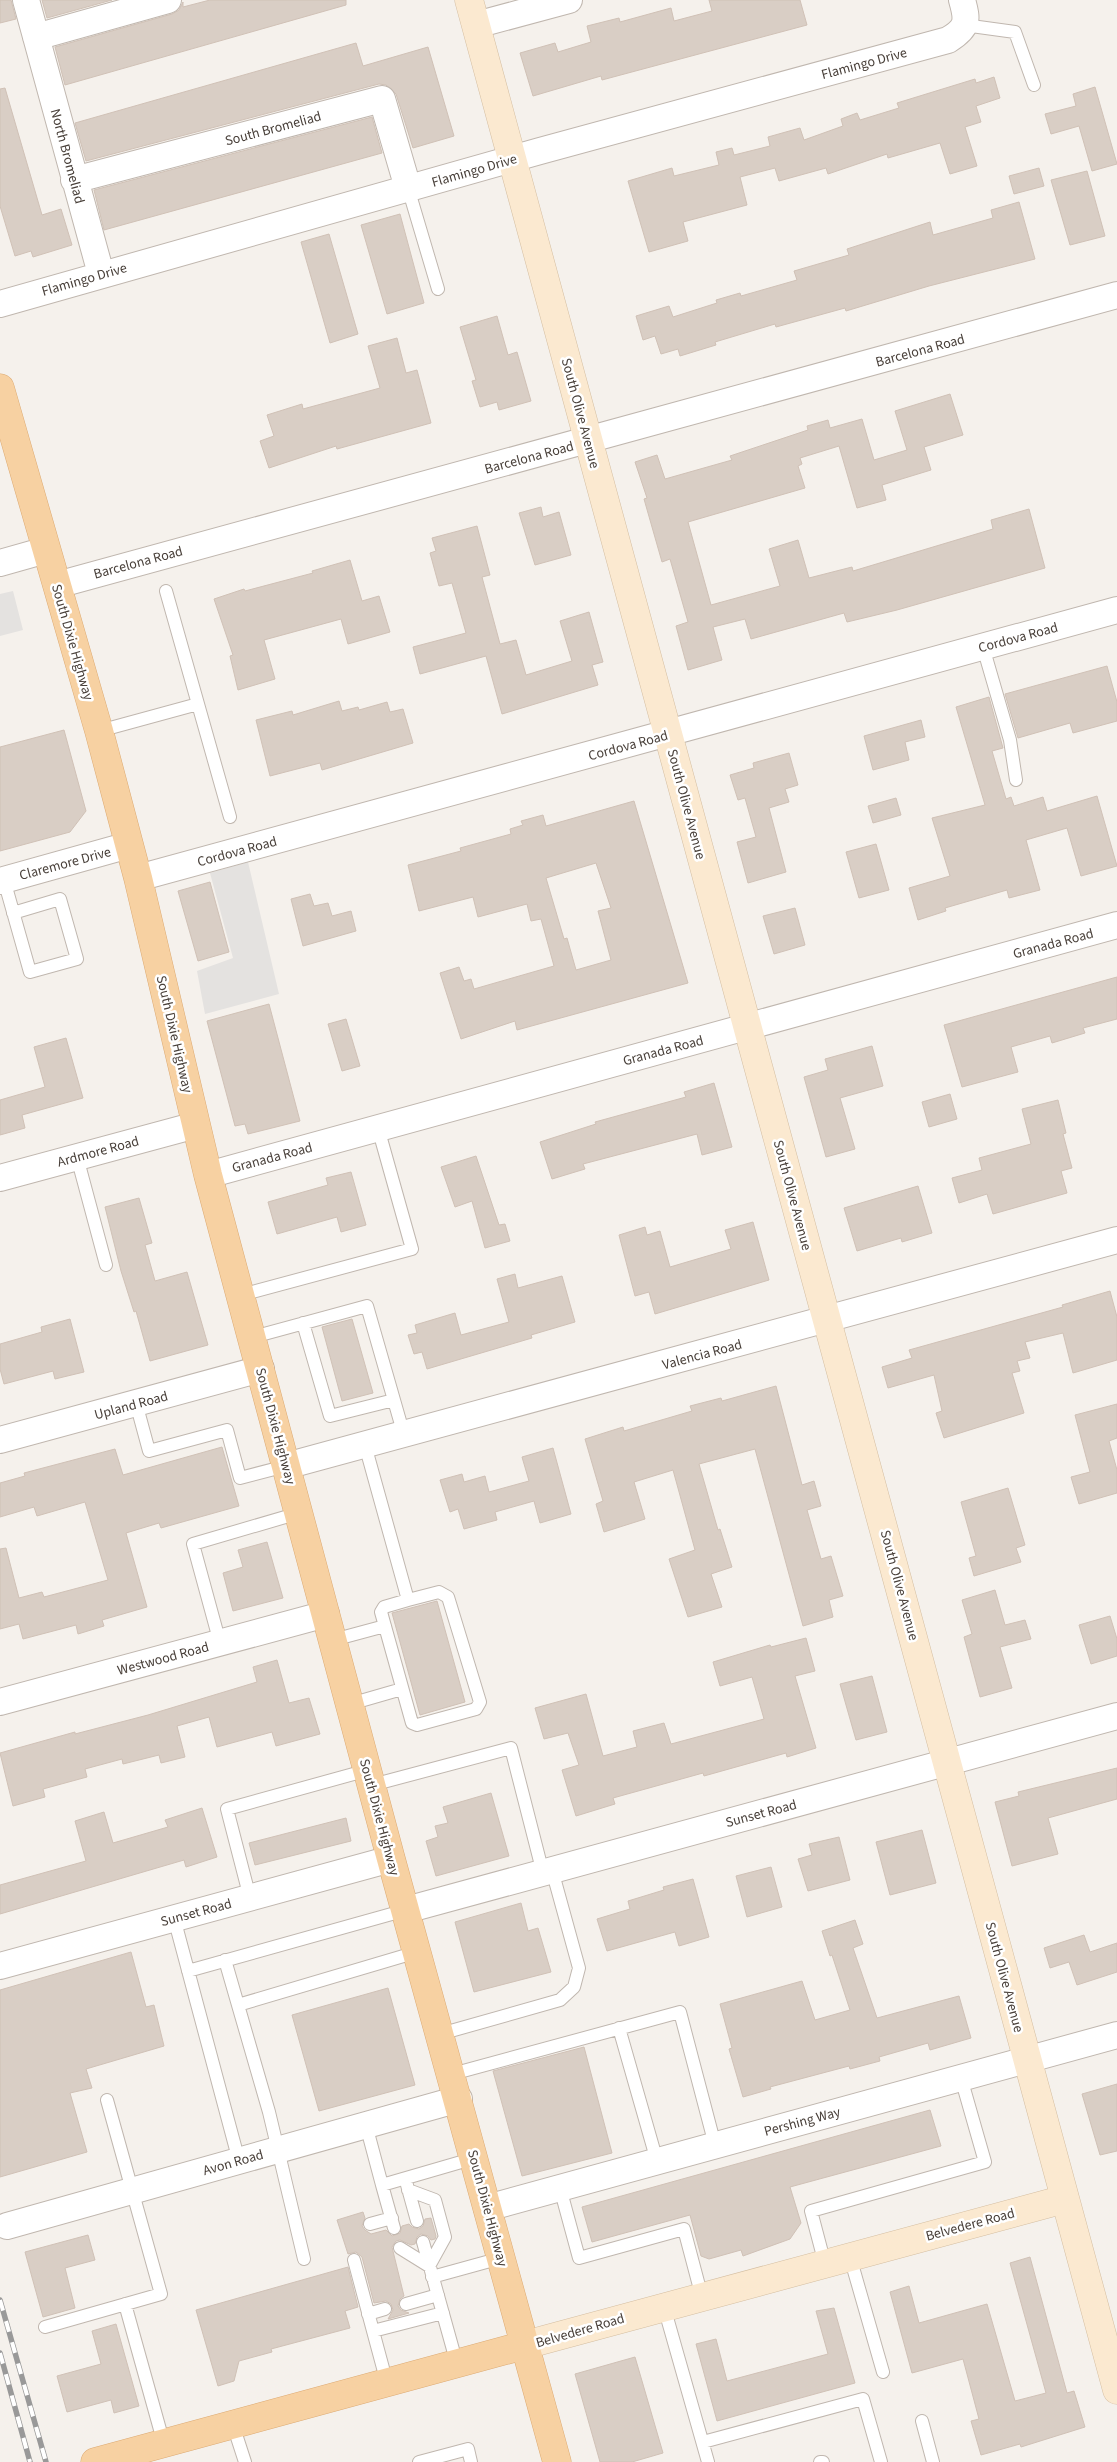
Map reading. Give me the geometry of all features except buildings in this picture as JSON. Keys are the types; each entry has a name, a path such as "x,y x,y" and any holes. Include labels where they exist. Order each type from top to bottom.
{"main road":[{"name":"South Dixie Highway","path":"0,388 99,731 138,878 208,1175 253,1337 391,1859 558,2462"},
{"name":"Belvedere Road","path":"95,2462 525,2346"}],"street":[{"name":"North Bromeliad","path":"26,0 101,274"},
{"path":"36,37 168,0"},
{"path":"472,13 569,0"},
{"name":"South Olive Avenue","path":"472,13 948,1762 1064,2199 1110,2338 1117,2390"},
{"name":"Flamingo Drive","path":"0,304 512,159 958,22"},
{"name":"South Bromeliad","path":"74,180 382,99 408,188"},
{"name":"Barcelona Road","path":"57,585 1117,295"},
{"path":"0,563 46,550"},
{"name":"Cordova Road","path":"138,878 1117,610"},
{"name":"Claremore Drive","path":"2,880 129,845"},
{"name":"Granada Road","path":"208,1175 1117,925"},
{"name":"Ardmore Road","path":"0,1178 196,1125"},
{"name":"Valencia Road","path":"286,1466 1117,1240"},
{"name":"Upland Road","path":"0,1440 261,1369"},
{"name":"Westwood Road","path":"0,1702 326,1614"},
{"name":"Sunset Road","path":"406,1910 1117,1716"},
{"name":"Sunset Road","path":"0,1966 391,1859"},
{"name":"Pershing Way","path":"487,2208 1117,2035"},
{"name":"Avon Road","path":"7,2226 366,2125 455,2087"},
{"name":"Belvedere Road","path":"525,2346 702,2296 1064,2199"}],"lane":[{"path":"958,22 1015,32 1034,86"},
{"path":"408,188 438,288"},
{"path":"166,591 230,817"},
{"path":"983,647 1010,740 1016,780"},
{"path":"99,731 198,704"},
{"path":"2,880 30,972 78,959 60,899 13,913"},
{"path":"241,1295 412,1249 378,1128"},
{"path":"78,1157 106,1265"},
{"path":"253,1337 367,1306 404,1435"},
{"path":"303,1324 330,1416 394,1400"},
{"path":"136,1403 149,1451 227,1430 240,1478 286,1466"},
{"path":"365,1445 408,1600"},
{"path":"220,1642 193,1544 299,1513"},
{"path":"439,1592 448,1597 480,1702 476,1709 414,1725 381,1612 408,1600 439,1592"},
{"path":"333,1640 385,1626"},
{"path":"350,1704 402,1688"},
{"path":"250,1898 227,1809 511,1748 579,1968 574,1987 560,2000 440,2034"},
{"path":"188,1970 406,1910"},
{"path":"174,1918 239,2161"},
{"path":"238,2005 417,1952"},
{"path":"225,1960 279,2150 304,2258"},
{"path":"455,2087 619,2028 680,2012 715,2145"},
{"path":"619,2028 657,2161"},
{"path":"882,2372 837,2260 811,2211 985,2162 961,2078"},
{"path":"45,2327 161,2294 134,2190 107,2100"},
{"path":"366,2125 393,2223 370,2224"},
{"path":"382,2186 406,2184 474,2158"},
{"path":"406,2184 417,2221"},
{"path":"406,2184 435,2200 445,2237 431,2271"},
{"path":"560,2188 579,2258 684,2230 702,2296"},
{"path":"423,2242 458,2364"},
{"path":"400,2248 431,2271 501,2258"},
{"path":"354,2260 386,2383"},
{"path":"406,2304 438,2295"},
{"path":"125,2304 164,2444"},
{"path":"664,2307 708,2462"},
{"path":"368,2314 385,2309"},
{"path":"372,2331 443,2313"},
{"path":"702,2442 863,2399 881,2462"},
{"path":"922,2421 933,2462"},
{"path":"233,2424 245,2462"},
{"path":"419,2462 468,2449 471,2462"}],"shaded area":[{"path":"13,591 23,630 0,636 0,594"},
{"path":"248,862 279,994 205,1014 197,971 233,958 210,873"}],"railway":[{"path":"0,2300 46,2462"},
{"path":"0,2353 30,2462"}]}
